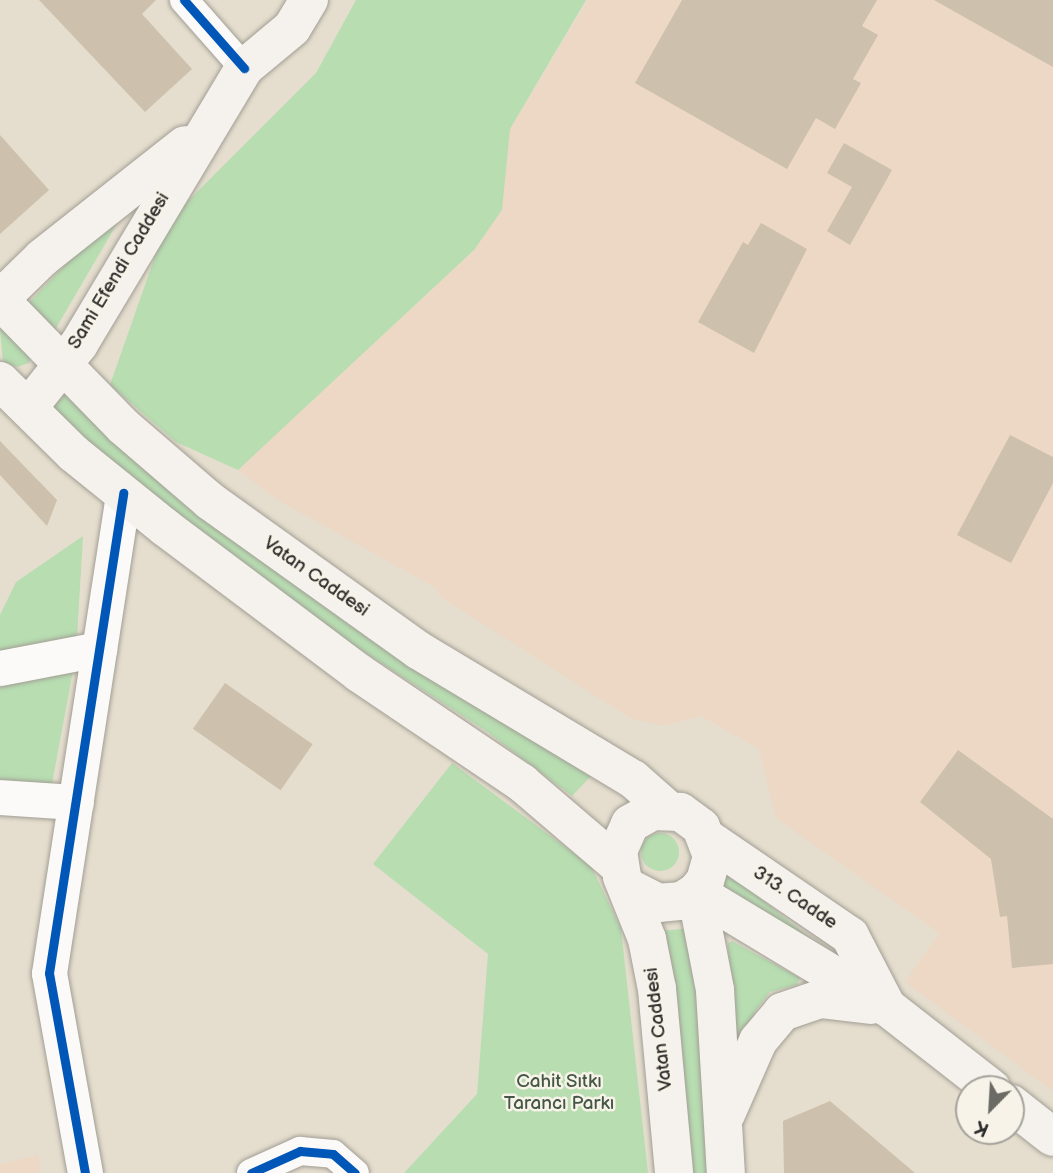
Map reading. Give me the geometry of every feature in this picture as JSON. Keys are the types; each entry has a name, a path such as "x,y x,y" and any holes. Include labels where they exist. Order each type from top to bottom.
{"main road":[{"name":"Sami Efendi Caddesi","path":"28,408 79,344 204,130 244,68 292,28 309,0"},
{"name":"Sami Efendi Caddesi","path":"0,299 42,258 204,130"},
{"name":"Vatan Caddesi","path":"0,299 124,427 243,526 418,650 633,779 667,809 690,817 708,839"},
{"path":"0,381 73,453 123,493 291,624 522,783 624,877 658,903 682,901 696,892 710,869 708,839"},
{"path":"624,877 621,837 630,824 641,816 667,809"},
{"name":"313. Cadde","path":"708,839 850,936 887,1007"},
{"name":"Vatan Caddesi","path":"624,877 647,939 657,989 674,1173"},
{"path":"696,892 715,990 726,1173"},
{"name":"313. Cadde","path":"696,892 887,1007 974,1075"},
{"path":"722,1121 758,1041 782,1012 820,999 887,1007"},
{"path":"1025,1115 1053,1137"}],"street":[{"path":"184,0 244,68"},
{"path":"85,1173 49,973 123,493"},
{"path":"0,668 99,649"},
{"path":"0,797 76,802"},
{"path":"251,1173 300,1151 333,1154 355,1173"}],"shaded area":[{"path":"588,0 1053,0 1053,1091 905,982 939,933 776,818 759,749 701,716 664,726 630,718 441,597 436,588 276,499 238,470 474,250 502,210 510,129"},
{"path":"38,1155 41,1173 0,1173 0,1164"}],"green space":[{"path":"356,0 586,0 510,129 502,210 474,250 238,470 176,442 110,385 167,222 316,73"},
{"path":"121,206 125,210 52,335 24,308"},
{"path":"6,328 31,356 29,363 17,367 3,362 0,329"},
{"path":"64,385 594,773 572,796 486,731 341,637 108,461 46,404"},
{"path":"83,536 76,654 52,784 0,780 0,615 16,582"},
{"name":"Cahit Sıtkı Tarancı Parkı","path":"452,763 591,866 621,929 648,1173 404,1173 477,1094 488,954 373,864"},
{"path":"660,833 674,838 679,852 674,866 660,871 646,866 641,852 646,838"},
{"path":"723,869 818,944 718,898"},
{"path":"691,928 707,1173 692,1173 660,931"},
{"path":"732,941 800,978 797,985 770,992 756,1010 730,1076 728,943"}],"building":[{"path":"39,0 156,0 142,14 192,69 145,112"},
{"path":"682,0 877,0 862,26 878,35 853,79 861,83 835,129 816,118 787,169 635,83"},
{"path":"934,0 1053,0 1053,67"},
{"path":"0,135 49,190 0,234"},
{"path":"844,143 892,170 850,245 827,231 852,187 827,173"},
{"path":"761,223 807,249 754,353 698,322 743,242 748,245"},
{"path":"1010,435 1053,457 1053,483 1011,563 957,535"},
{"path":"0,441 57,500 47,526 0,475"},
{"path":"225,683 313,744 281,790 193,729"},
{"path":"958,750 1053,819 1053,964 1012,968 1007,916 1000,917 991,859 920,802"},
{"path":"830,1101 915,1173 784,1173 783,1121"}],"cycle path":[{"path":"184,0 244,68"},
{"path":"85,1173 49,973 123,493"},
{"path":"251,1173 300,1151 333,1154 355,1173"}]}
